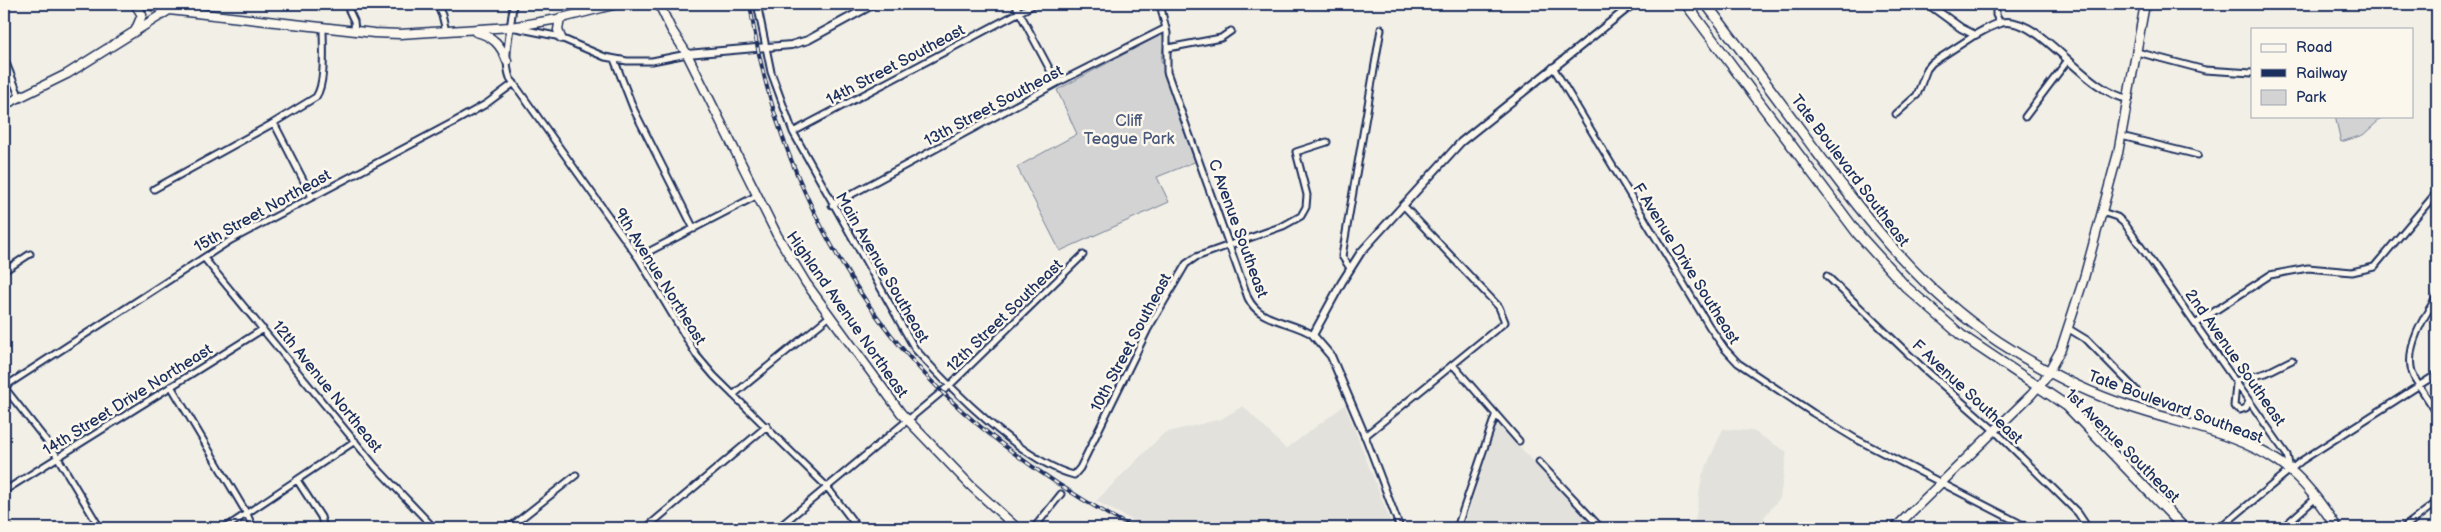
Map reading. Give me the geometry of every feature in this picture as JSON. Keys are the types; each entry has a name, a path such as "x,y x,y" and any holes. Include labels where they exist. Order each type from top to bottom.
{"main road":[{"path":"135,4 142,15 135,31"},
{"path":"143,4 169,10 393,34 510,27 560,18 617,4"},
{"name":"Highland Avenue Northeast","path":"659,4 671,29 687,54 756,196 790,259 908,421 1017,528"},
{"name":"Tate Boulevard Southeast","path":"1686,4 1836,205 1906,288 1961,335 2040,386"},
{"name":"Tate Boulevard Southeast","path":"1706,4 1870,224 1902,260 1964,317 2000,342 2049,371 2112,401 2242,443 2270,456 2290,470"},
{"path":"1895,528 2040,386 2049,371 2069,329 2102,212 2129,98 2145,4"},
{"path":"4,105 67,74 169,10"},
{"path":"560,18 558,30 561,38"},
{"path":"470,30 492,38 504,51 507,61"},
{"name":"1st Avenue Southeast","path":"2040,386 2081,419 2184,528"},
{"name":"2nd Avenue Southeast","path":"2290,470 2316,498 2337,528"}],"street":[{"path":"169,10 178,4"},
{"path":"346,4 354,20 355,31"},
{"path":"437,4 442,14 446,31"},
{"name":"9th Avenue Northeast","path":"513,4 507,61 508,71 514,83 639,259 687,342 706,368 827,487 858,528"},
{"path":"510,27 561,38 614,59 641,62 687,54 767,49 792,45 808,40 874,4"},
{"path":"1015,4 1058,83"},
{"name":"14th Street Southeast","path":"793,132 1036,4"},
{"name":"C Avenue Southeast","path":"1160,4 1166,28 1168,48 1167,72 1248,298 1256,311 1265,317 1296,326 1313,335 1331,356 1365,436 1400,528"},
{"path":"1313,335 1350,268 1370,241 1461,142 1633,4"},
{"path":"1928,4 1961,28 1975,34"},
{"path":"1996,4 1996,15 2000,23"},
{"name":"Main Avenue Southeast","path":"758,8 771,72 793,132 832,205 909,339 927,362 950,385 1021,448 1050,466 1074,475"},
{"path":"1896,114 1917,95 1927,69 1932,63 1975,34 2000,23 2013,23 2029,30 2109,92 2129,98"},
{"path":"154,189 312,101 319,93 323,27"},
{"name":"13th Street Southeast","path":"832,205 1058,83 1166,28"},
{"path":"1350,268 1342,256 1381,29"},
{"path":"1168,48 1221,38 1231,31"},
{"path":"2137,52 2205,70 2251,73"},
{"path":"4,58 20,98"},
{"path":"614,59 634,110 694,229"},
{"path":"2025,117 2068,60"},
{"name":"F Avenue Drive Southeast","path":"1553,67 1709,326 1732,358 1766,383 1844,432 2029,528"},
{"name":"15th Street Northeast","path":"4,387 231,240 452,123 486,104 514,83"},
{"path":"274,123 312,197"},
{"path":"2121,136 2198,155"},
{"name":"10th Street Southeast","path":"1074,475 1080,468 1148,329 1186,264 1196,257 1283,226 1298,218 1304,212 1307,195 1297,158 1298,151 1327,142"},
{"path":"2195,324 2270,275 2308,268 2352,272 2374,267 2437,192"},
{"path":"639,259 756,196"},
{"path":"1365,436 1505,322 1499,307 1403,205"},
{"name":"2nd Avenue Southeast","path":"2102,212 2117,217 2125,224 2287,455 2290,470"},
{"path":"4,270 30,254"},
{"name":"12th Street Southeast","path":"778,528 950,385 1083,255"},
{"name":"12th Avenue Northeast","path":"204,258 355,441 434,528"},
{"name":"F Avenue Southeast","path":"1827,276 1922,367 1995,431 2089,528"},
{"path":"2437,296 2423,320 2413,348 2412,369 2437,414"},
{"path":"733,394 830,316"},
{"name":"14th Street Drive Northeast","path":"4,490 264,329"},
{"path":"2069,329 2087,340 2136,390"},
{"path":"2249,401 2246,408 2240,410 2234,406 2235,381 2266,373 2292,360"},
{"path":"1453,365 1495,416 1519,441"},
{"path":"2220,528 2290,470 2437,374"},
{"path":"171,386 253,528"},
{"path":"4,387 57,457 100,528"},
{"path":"1456,528 1495,416"},
{"path":"646,528 767,426"},
{"path":"225,528 355,441"},
{"path":"1539,462 1601,528"},
{"path":"509,528 576,475"},
{"path":"297,480 321,517 324,528"},
{"path":"1034,528 1061,494"},
{"path":"2282,528 2316,498"},
{"path":"2403,528 2437,502"},
{"path":"4,521 8,528"},
{"path":"1002,528 1009,521"}],"shaded area":[{"path":"1345,405 1393,528 1147,528 1096,501 1164,433 1221,419 1243,406 1286,449"},
{"path":"1498,422 1536,465 1597,528 1463,528"},
{"path":"1723,429 1753,431 1787,452 1780,498 1764,517 1767,528 1694,528 1702,476"}],"green space":[{"name":"Cliff Teague Park","path":"1160,35 1165,37 1161,60 1197,161 1157,177 1169,202 1060,251 1017,167 1077,134 1057,90"},
{"path":"2335,118 2382,118 2363,135 2341,142"}],"railway":[{"path":"750,4 771,100 786,147 806,194 828,238 853,281 881,322 936,386 987,432 1043,474 1133,528"}]}
